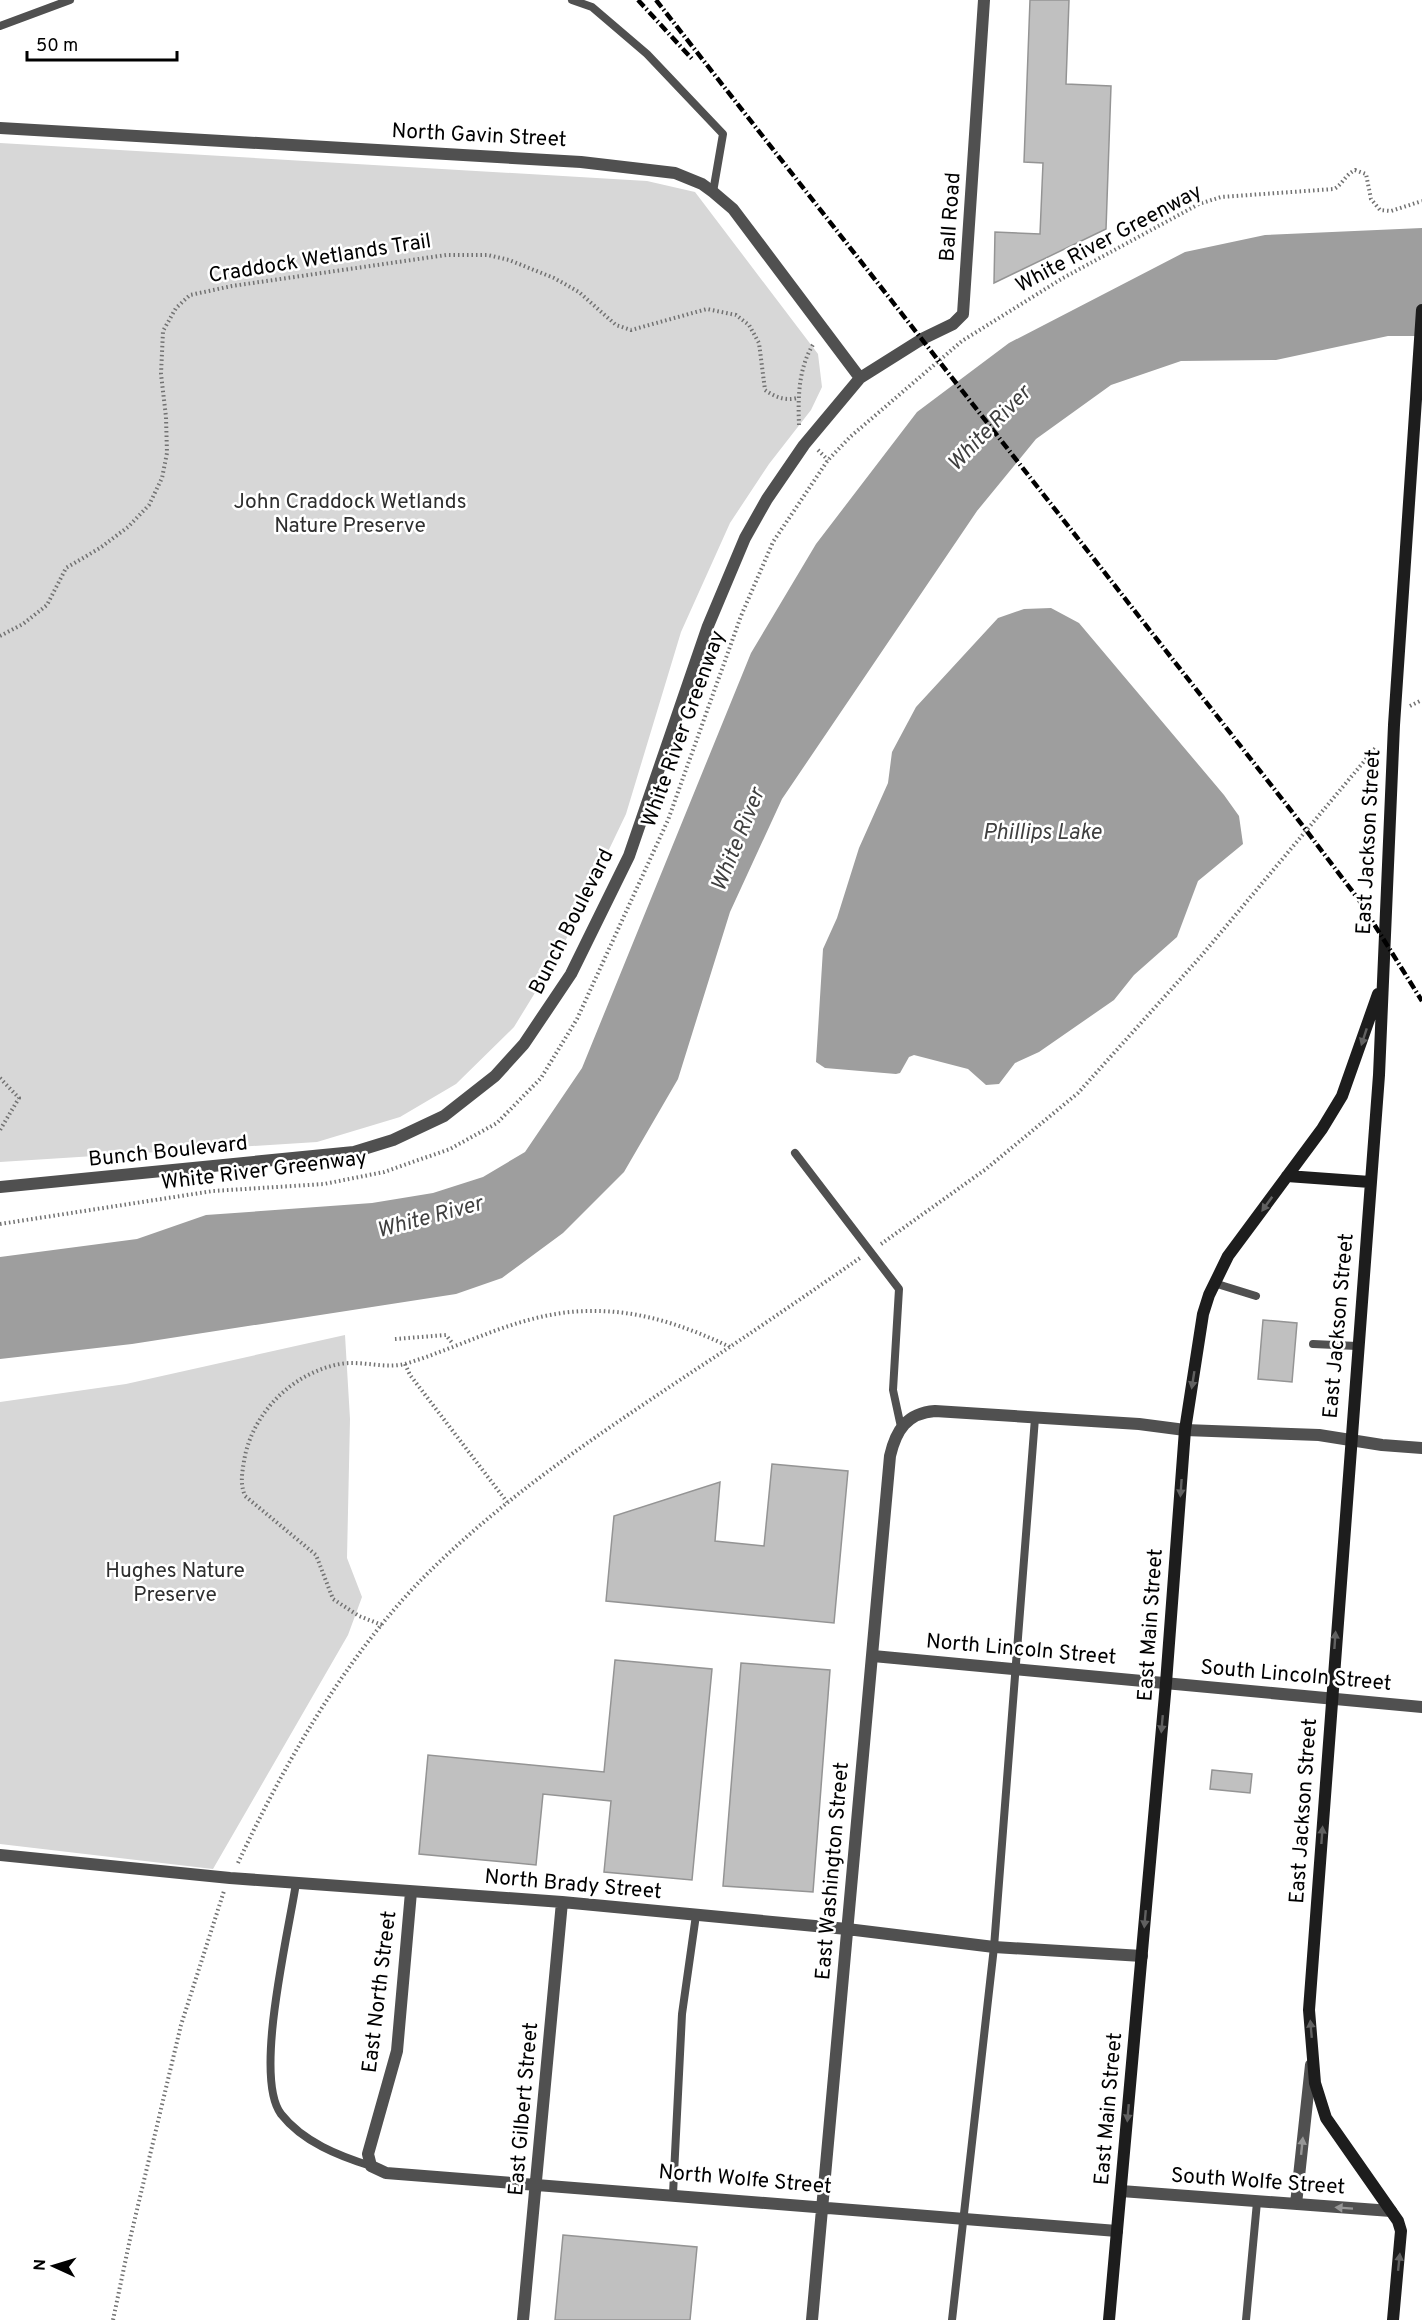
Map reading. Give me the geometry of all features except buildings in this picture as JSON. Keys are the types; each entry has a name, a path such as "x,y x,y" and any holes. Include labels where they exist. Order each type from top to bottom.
{"main road":[{"name":"East Jackson Street","path":"1392,2320 1401,2231 1391,2211 1326,2118 1315,2083 1309,2010 1379,1065 1394,725 1422,310"},
{"name":"East Main Street","path":"1109,2320 1166,1683 1185,1430 1203,1314 1214,1283 1228,1256 1342,1096 1382,981"},
{"path":"1287,1176 1370,1182"}],"street":[{"name":"Ball Road","path":"860,378 922,339 953,324 963,314 984,0"},
{"name":"North Gavin Street","path":"0,128 581,162 675,173 713,192 733,209 827,331 860,378"},
{"name":"Bunch Boulevard","path":"0,1187 354,1152 420,1128 444,1116 495,1076 524,1044 548,1011 603,913 629,856 708,626 730,570 767,499 809,440 860,378"},
{"path":"901,1427 916,1414 925,1412 1185,1430 1319,1435 1382,1445 1422,1448"},
{"name":"East Washington Street","path":"812,2320 890,1456 894,1439 901,1427"},
{"name":"North Lincoln Street","path":"873,1656 1166,1683"},
{"name":"South Lincoln Street","path":"1166,1683 1422,1707"},
{"name":"North Brady Street","path":"0,1855 230,1878 562,1902 847,1929 994,1947 1142,1956"},
{"name":"East North Street","path":"371,2166 370,2144 397,2052 411,1892"},
{"name":"East Gilbert Street","path":"524,2320 562,1902"},
{"path":"1296,2204 1312,2050"},
{"name":"North Wolfe Street","path":"371,2166 386,2174 537,2183 822,2206 963,2221 1118,2230"},
{"name":"South Wolfe Street","path":"1121,2191 1391,2211"}],"lane":[{"path":"0,26 70,0"},
{"path":"572,0 592,6 647,54 723,134 713,192"},
{"path":"795,1153 899,1289 893,1390 901,1427"},
{"path":"1214,1283 1256,1296"},
{"path":"1313,1344 1357,1346"},
{"path":"952,2320 994,1947 1035,1418"},
{"path":"296,1883 272,2036 269,2075 273,2097 281,2114 303,2133 333,2154 371,2166"},
{"path":"673,2194 682,2014 696,1915"},
{"path":"1246,2320 1257,2202"}],"path":[{"name":"White River Greenway","path":"0,1224 202,1192 324,1184 384,1172 450,1149 497,1123 541,1078 577,1019 668,820 741,616 773,542 828,460 850,437 962,341 1063,278 1199,204 1221,197 1334,189 1340,186 1346,175 1355,171 1366,174 1371,199 1380,210 1391,211 1422,201"},
{"name":"Craddock Wetlands Trail","path":"0,636 23,624 47,605 66,568 109,541 148,505 162,478 167,453 161,374 163,331 176,308 190,295 232,286 446,255 488,255 509,260 554,278 579,292 616,326 631,330 707,309 736,315 749,325 759,343 765,390 774,396 788,400 797,398"},
{"path":"827,331 813,345 806,361 797,398 799,425 809,440 828,460"},
{"path":"113,2320 181,2025 220,1900 297,1748 382,1625 421,1580 507,1502 576,1449 730,1347 986,1169 1078,1093 1195,963 1343,786"},
{"path":"0,1078 20,1098 0,1130"},
{"path":"382,1625 359,1616 333,1599 316,1555 253,1505 245,1496 240,1484 246,1450 253,1432 268,1408 286,1389 306,1376 342,1364 405,1364 453,1344 538,1317 590,1311 619,1312 672,1323 730,1347"},
{"path":"395,1339 446,1335 453,1344"},
{"path":"405,1364 507,1502"}],"green space":[{"name":"John Craddock Wetlands Nature Preserve","path":"0,143 647,181 695,192 818,354 822,387 811,410 769,464 730,523 681,632 626,814 560,952 514,1027 456,1084 400,1117 317,1142 0,1162"},
{"name":"Hughes Nature Preserve","path":"345,1335 350,1419 347,1558 362,1597 348,1635 213,1869 0,1844 0,1402 126,1384"}],"water":[{"name":"White River","path":"1422,228 1422,336 1388,336 1276,360 1181,361 1111,385 1036,439 977,511 782,799 730,912 678,1079 624,1172 563,1233 502,1278 456,1294 132,1344 0,1359 0,1257 137,1239 206,1215 372,1203 433,1193 483,1177 525,1152 582,1068 751,653 816,544 917,412 1009,343 1185,252 1265,235"},
{"name":"Phillips Lake","path":"1051,608 1079,623 1224,795 1239,816 1243,844 1198,881 1177,937 1134,975 1114,1000 1039,1052 1015,1063 999,1084 986,1085 968,1069 914,1055 909,1057 900,1073 896,1074 825,1068 816,1062 823,949 837,918 859,848 888,783 892,752 916,707 998,618 1024,609"}],"railway":[{"path":"638,0 693,60"},
{"path":"656,0 1293,813 1359,900 1422,1001"}]}
